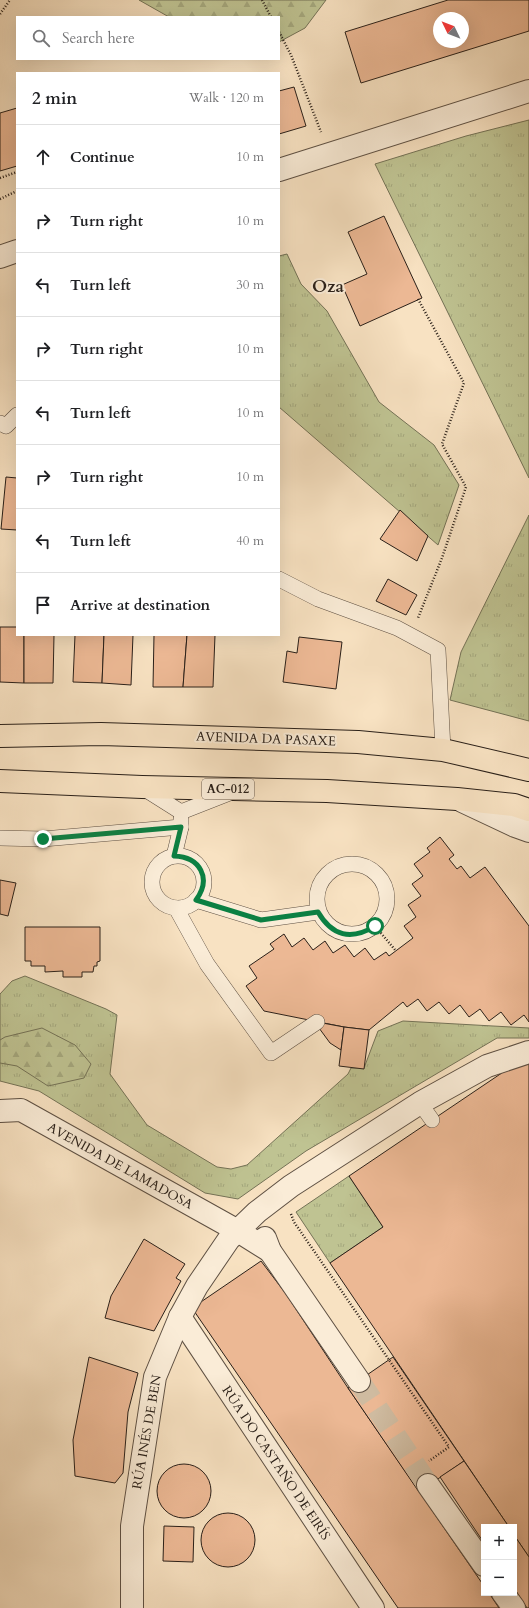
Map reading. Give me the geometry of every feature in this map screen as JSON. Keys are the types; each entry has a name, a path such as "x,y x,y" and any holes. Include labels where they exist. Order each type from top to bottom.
{"main road":[{"path":"0,729 101,734"},
{"name":"AVENIDA DA PASAXE","path":"0,736 101,734 358,742 443,750 529,770"},
{"name":"AC-012","path":"0,781 142,787 327,791 457,799 514,805 529,810"}],"street":[{"path":"280,170 529,91"},
{"path":"0,256 16,251"},
{"path":"457,799 515,826 529,830"},
{"name":"RÚA INÉS DE BEN","path":"132,1608 132,1526 155,1376 180,1318 197,1286 230,1239 257,1212 291,1186 426,1111 487,1066 529,1052"},
{"name":"AVENIDA DE LAMADOSA","path":"0,1111 21,1110 238,1231 270,1251"},
{"path":"257,1212 270,1251 359,1381"},
{"name":"RÚA DO CASTAÑO DE EIRÍS","path":"180,1318 373,1608"},
{"path":"426,1475 481,1560"},
{"path":"505,1596 514,1608"}],"lane":[{"path":"8,426 16,416"},
{"path":"280,580 318,599 397,628 438,650 443,750"},
{"path":"142,787 181,812"},
{"path":"181,812 240,789"},
{"path":"174,856 181,827 181,812"},
{"path":"0,838 43,839 181,827"},
{"path":"174,856 182,856 190,859 196,864 201,870 204,886 196,900 190,905 176,908 169,907 158,900 154,893 152,877 160,863 174,856"},
{"path":"354,864 366,867 376,873 383,883 387,894 387,906 383,917 375,926 365,933 354,935 343,934 333,930 324,922 318,912 316,901 317,889 323,878 331,870 342,865 354,864"},
{"path":"196,900 261,920 318,912"},
{"path":"176,908 207,964 271,1053 317,1022"}],"path":[{"path":"0,14 10,0"},
{"path":"262,0 270,16"},
{"path":"280,34 291,56 322,135"},
{"path":"0,178 16,172"},
{"path":"0,199 16,191"},
{"path":"411,635 442,558 466,487 442,444 464,383 418,299"},
{"path":"375,926 396,951"},
{"path":"291,1186 302,1202 294,1207 291,1214 294,1222 449,1447 426,1475"}],"green space":[{"path":"139,0 326,0 305,28 280,41 280,16 167,16"},
{"path":"529,120 529,478 375,164 466,136"},
{"path":"287,254 301,284 327,311 379,402 434,445 459,485 438,545 280,408 280,256"},
{"path":"529,515 529,721 450,700 461,652"},
{"path":"25,976 106,1009 117,1015 110,1074 147,1125 217,1167 231,1169 247,1165 348,1074 351,1068 364,1068 378,1031 403,1021 529,1028 529,1038 497,1038 306,1151 238,1199 205,1193 39,1091 0,1081 0,994 12,981"},
{"path":"42,1028 75,1045 91,1064 84,1078 48,1086 17,1066 0,1063 0,1040 5,1037"},
{"path":"349,1176 383,1227 330,1263 296,1212"}],"building":[{"path":"448,0 529,0 529,31 361,83 345,32"},
{"path":"294,87 306,126 280,134 280,91"},
{"path":"16,108 16,166 0,171 0,113"},
{"path":"384,216 422,298 360,326 342,285 367,274 348,232"},
{"path":"6,477 16,478 16,530 1,529"},
{"path":"400,510 428,536 417,561 380,539"},
{"path":"388,579 417,595 406,615 376,601"},
{"path":"0,627 16,627 16,636 24,636 24,683 0,682"},
{"path":"24,636 54,636 53,683 24,683"},
{"path":"75,636 104,636 102,683 73,682"},
{"path":"104,636 133,636 131,685 102,683"},
{"path":"154,636 187,636 183,687 153,687"},
{"path":"187,636 215,636 213,687 183,687"},
{"path":"299,637 342,642 336,689 283,682 287,651 297,653"},
{"path":"440,837 454,855 449,859 457,869 461,866 470,878 485,867 529,926 529,1022 524,1015 511,1025 501,1012 489,1021 480,1009 469,1017 460,1005 449,1014 439,1002 427,1011 418,999 407,1007 403,1002 369,1030 344,1027 264,1011 246,986 257,978 249,966 274,949 270,944 284,934 292,947 304,938 313,950 325,941 333,953 345,945 354,957 365,948 374,960 386,952 389,956 413,938 404,926 416,917 408,905 421,896 412,884 423,876 414,864 430,852 427,848"},
{"path":"0,880 16,883 8,916 0,914"},
{"path":"25,927 100,927 100,961 97,962 97,966 94,966 93,972 82,972 82,977 63,977 63,971 45,972 45,966 31,966 31,961 25,961"},
{"path":"317,1022 344,1027 341,1050 330,1043 319,1028"},
{"path":"344,1027 369,1030 364,1069 339,1066"},
{"path":"527,1056 529,1059 529,1557 517,1539 517,1524 507,1524 330,1263 383,1227 349,1176"},
{"path":"144,1239 185,1264 176,1278 181,1281 154,1331 105,1318 111,1296"},
{"path":"261,1261 286,1294 348,1388 481,1582 481,1596 491,1596 499,1608 398,1608 192,1308"},
{"path":"89,1357 138,1373 128,1412 123,1473 115,1483 75,1476 73,1440"},
{"path":"393,1357 464,1461 419,1492 348,1388"},
{"path":"464,1461 507,1524 481,1524 481,1538 440,1477"},
{"path":"184,1464 194,1466 203,1472 209,1481 211,1491 209,1501 203,1510 194,1516 184,1518 174,1516 165,1510 159,1501 157,1491 159,1481 165,1472 174,1466"},
{"path":"228,1513 238,1515 247,1521 253,1530 255,1540 253,1550 247,1559 238,1565 228,1567 218,1565 209,1559 203,1550 201,1540 203,1530 209,1521 218,1515"},
{"path":"164,1526 194,1527 193,1562 163,1561"},
{"path":"517,1539 529,1557 529,1608 527,1608 517,1593"}],"tunnel":[{"path":"359,1381 428,1485"}],"district":[{"name":"Oza","path":"328,286"}],"route":[{"path":"43,839 181,827 174,856 182,856 190,859 201,870 204,886 201,894 196,900 261,920 318,912 324,922 333,930 343,934 354,935 365,933 375,926"}]}
